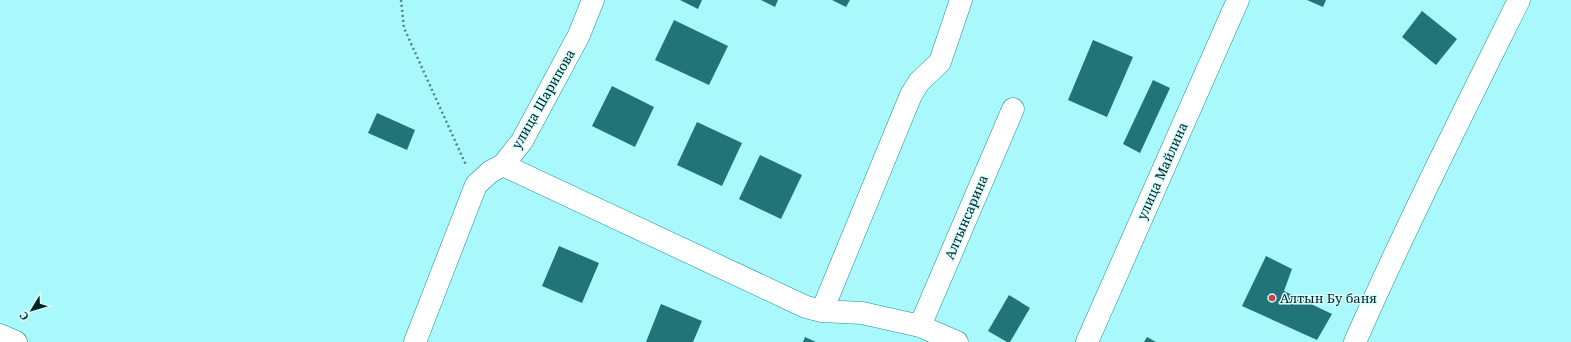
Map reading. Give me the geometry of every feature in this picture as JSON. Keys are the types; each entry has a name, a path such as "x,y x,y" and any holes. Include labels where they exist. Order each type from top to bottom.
{"street":[{"name":"улица Шарипова","path":"415,342 476,185 490,172 503,165 522,140 579,35 592,0"},
{"path":"822,311 911,95 919,82 940,62 962,0"},
{"name":"улица Майлина","path":"1087,342 1238,0"},
{"path":"1356,342 1382,282 1433,173 1519,0"},
{"name":"Алтынсарина","path":"920,326 1013,109"},
{"path":"503,165 806,308 822,311 862,313 920,326 957,342"},
{"path":"0,335 16,342"}],"path":[{"path":"400,0 404,28 476,185"}],"building":[{"path":"680,0 702,0 698,9"},
{"path":"761,0 778,0 775,7"},
{"path":"832,0 850,0 846,7"},
{"path":"1307,0 1326,0 1323,7"},
{"path":"1422,11 1457,39 1436,65 1402,37"},
{"path":"674,20 728,46 709,85 655,60"},
{"path":"1093,40 1133,57 1107,117 1068,100"},
{"path":"1153,80 1170,88 1140,153 1123,144"},
{"path":"612,86 654,107 635,147 592,126"},
{"path":"377,113 415,130 407,150 368,133"},
{"path":"697,122 742,143 722,186 677,165"},
{"path":"760,155 802,175 781,219 739,199"},
{"path":"559,246 599,263 582,303 542,286"},
{"name":"Алтын Бу баня","path":"1266,256 1292,269 1284,291 1332,314 1317,340 1242,306"},
{"path":"1009,295 1030,308 1010,342 1007,342 988,331"},
{"path":"661,304 702,321 693,342 646,342"},
{"path":"805,337 816,342 803,342"},
{"path":"1147,337 1156,342 1144,342"}],"place":[{"name":"Алтын Бу баня","path":"1272,298"}]}
